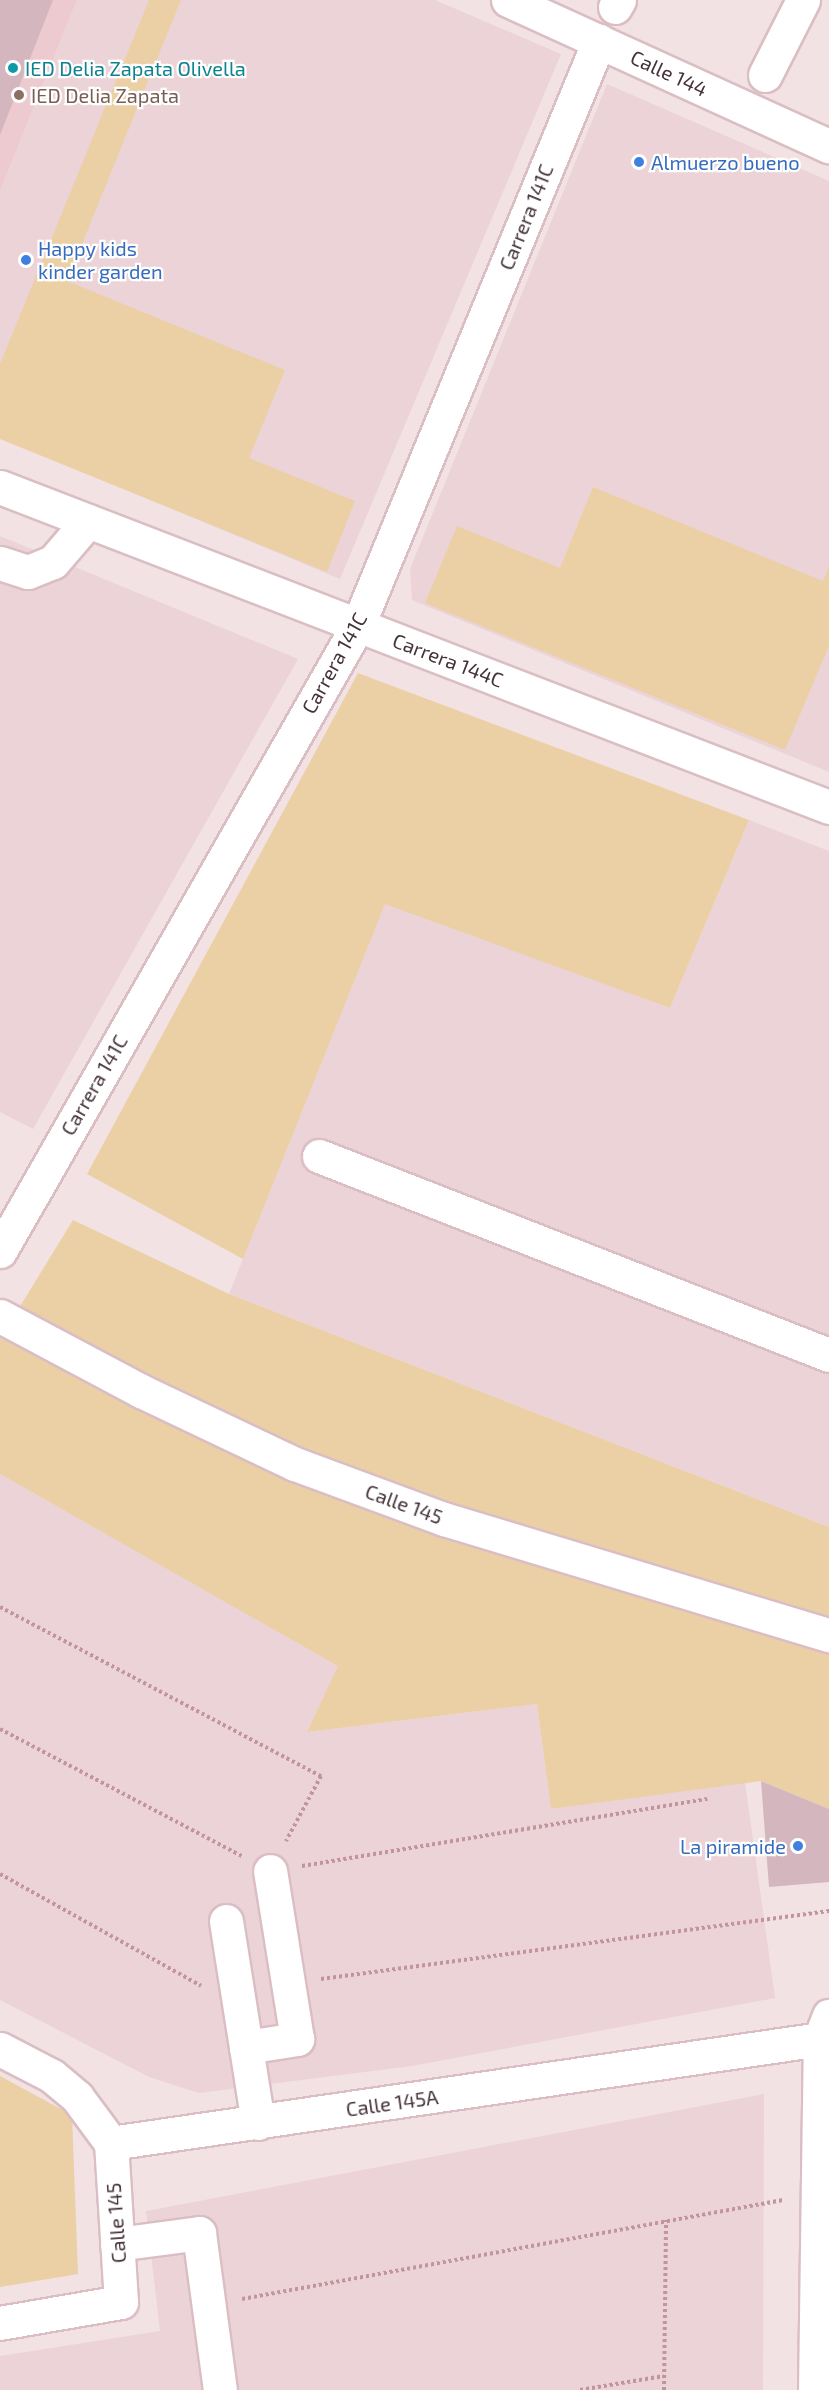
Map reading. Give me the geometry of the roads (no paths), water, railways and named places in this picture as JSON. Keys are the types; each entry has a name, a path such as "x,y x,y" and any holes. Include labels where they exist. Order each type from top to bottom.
{"street":[{"name":"Calle 144","path":"508,0 829,146"},
{"path":"765,75 803,0"},
{"name":"Carrera 141C","path":"2,1244 358,625 599,41"},
{"name":"Carrera 144C","path":"0,487 829,807"},
{"path":"0,563 28,572 53,562 88,521"},
{"path":"319,1156 829,1355"},
{"name":"Calle 145","path":"0,1316 141,1391 295,1464 444,1519 829,1635"},
{"path":"246,2047 297,2039 270,1871"},
{"path":"226,1921 258,2123"},
{"path":"815,2390 822,2347 817,2194 824,2027"},
{"name":"Calle 145A","path":"111,2143 258,2123 824,2027"},
{"path":"0,2049 52,2076 77,2097 111,2143"},
{"name":"Calle 145","path":"0,2323 121,2302 111,2143"},
{"path":"117,2244 199,2233 220,2390"}],"place":[{"name":"IED Delia Zapata Olivella","path":"13,68"},
{"name":"IED Delia Zapata","path":"19,95"},
{"name":"Almuerzo bueno","path":"639,162"},
{"name":"Happy kids kinder garden","path":"26,260"},
{"name":"La piramide","path":"798,1846"}]}
